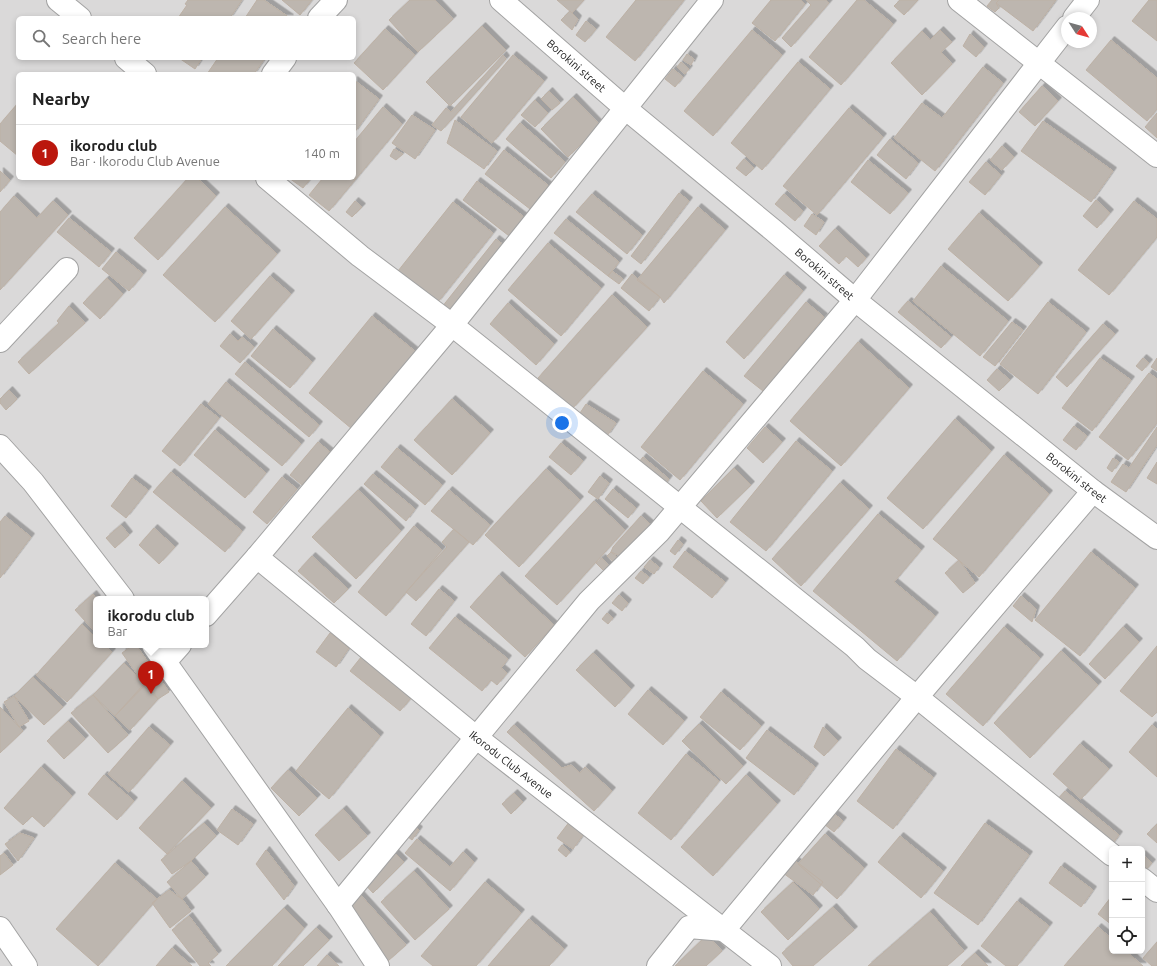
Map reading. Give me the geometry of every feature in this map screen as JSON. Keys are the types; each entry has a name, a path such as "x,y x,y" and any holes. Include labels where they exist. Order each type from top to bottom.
{"street":[{"path":"58,0 78,16"},
{"path":"321,16 336,0"},
{"name":"Borokini street","path":"501,0 625,108 855,300 1093,491 1157,538"},
{"path":"209,612 257,557 452,325 712,0"},
{"path":"959,0 1157,156"},
{"path":"1079,12 1088,0"},
{"path":"338,905 590,601 650,541 855,300 1061,35"},
{"path":"128,60 143,72"},
{"path":"274,72 284,60"},
{"path":"269,180 360,256 452,325 680,506 1109,853"},
{"path":"0,341 67,269"},
{"path":"0,446 37,488 121,596"},
{"path":"658,966 689,927 724,930 917,697 1093,491"},
{"name":"Ikorodu Club Avenue","path":"257,557 477,738 770,966"},
{"path":"173,648 159,654 338,905 378,966"},
{"path":"1145,881 1157,891"},
{"path":"0,928 26,966"}],"shaded area":[{"path":"0,0 1157,0 1157,966 0,966"}],"building":[{"path":"188,0 242,0 231,16 179,16 187,5 185,4"},
{"path":"257,0 264,0 287,16 246,16"},
{"path":"282,0 312,0 300,15"},
{"path":"410,0 435,0 453,19 418,52 389,20"},
{"path":"557,0 584,0 572,13"},
{"path":"636,0 684,0 635,61 606,37"},
{"path":"771,0 801,0 805,4 775,41 752,23"},
{"path":"806,0 826,0 829,3 791,47 782,38 811,5"},
{"path":"857,0 864,0 893,24 841,85 809,57"},
{"path":"900,0 918,0 904,15 894,6"},
{"path":"992,0 999,0 996,3 999,8 995,12 987,6"},
{"path":"999,0 1056,0 1033,31 996,3"},
{"path":"1149,0 1157,0 1157,41 1132,21"},
{"path":"570,11 578,19 572,30 561,20"},
{"path":"586,21 596,29 585,42 576,35"},
{"path":"482,26 506,50 450,106 426,82"},
{"path":"385,29 415,55 383,90 354,63"},
{"path":"752,30 782,55 713,136 684,111"},
{"path":"940,30 952,42 941,52 952,64 922,95 891,63 922,31 930,40"},
{"path":"970,34 984,47 976,57 963,46"},
{"path":"1111,40 1157,78 1157,109 1147,121 1086,70"},
{"path":"687,54 694,59 691,65 683,60"},
{"path":"503,55 506,59 441,131 432,125 446,108 451,112"},
{"path":"513,55 544,81 492,143 461,117"},
{"path":"182,60 201,60 195,69"},
{"path":"217,60 264,60 255,72 208,72"},
{"path":"681,62 689,69 685,74 677,67"},
{"path":"798,62 830,89 762,170 731,143"},
{"path":"983,67 1003,83 935,171 894,138 922,103 942,118"},
{"path":"673,69 683,77 675,87 665,79"},
{"path":"356,82 379,99 356,130"},
{"path":"1042,86 1058,101 1035,126 1019,112"},
{"path":"549,91 560,103 552,110 541,99"},
{"path":"573,97 600,125 568,157 541,129"},
{"path":"535,100 548,113 535,127 521,115"},
{"path":"16,105 16,154 0,141 0,124"},
{"path":"383,107 402,124 356,179 356,140"},
{"path":"849,108 883,137 817,215 783,186"},
{"path":"1157,113 1157,138 1145,127"},
{"path":"412,115 435,130 415,159 392,143"},
{"path":"455,120 497,151 484,169 447,143"},
{"path":"1043,121 1113,171 1091,202 1021,151"},
{"path":"520,123 565,162 551,178 506,139"},
{"path":"890,139 918,163 906,179 877,155"},
{"path":"1002,146 1014,157 1002,170 990,160"},
{"path":"394,149 403,154 396,160 390,156"},
{"path":"504,150 549,186 530,209 485,174"},
{"path":"744,159 754,168 746,176 736,168"},
{"path":"868,160 908,193 890,214 851,182"},
{"path":"986,162 1001,175 985,195 969,182"},
{"path":"0,171 10,180 0,192"},
{"path":"186,180 199,180 216,196 158,260 134,238"},
{"path":"292,180 309,180 303,188"},
{"path":"321,180 355,180 329,211 309,195"},
{"path":"477,181 528,220 513,239 463,200"},
{"path":"679,193 689,201 641,264 631,256"},
{"path":"592,194 642,235 627,254 576,212"},
{"path":"784,194 803,211 795,221 775,204"},
{"path":"14,196 37,218 53,201 68,215 0,290 0,212"},
{"path":"1096,200 1110,213 1097,228 1083,216"},
{"path":"355,201 362,207 352,217 346,212"},
{"path":"1134,201 1157,219 1157,237 1109,295 1078,270"},
{"path":"453,202 493,233 437,303 398,271"},
{"path":"225,207 277,254 215,322 163,275"},
{"path":"698,207 725,230 664,303 660,297 637,280"},
{"path":"979,213 1039,266 1008,301 948,249"},
{"path":"812,214 824,222 816,235 804,226"},
{"path":"69,218 111,252 99,267 57,232"},
{"path":"566,219 619,262 608,276 554,233"},
{"path":"835,229 866,258 858,267 846,256 839,264 819,246"},
{"path":"496,239 506,247 452,315 442,307"},
{"path":"548,243 601,288 561,336 508,290"},
{"path":"116,252 143,274 129,291 102,269"},
{"path":"941,266 1008,321 980,356 913,301"},
{"path":"612,271 623,279 619,284 608,276"},
{"path":"632,274 660,297 649,311 621,288"},
{"path":"784,275 803,291 744,359 726,342"},
{"path":"270,276 291,294 251,339 231,321"},
{"path":"107,278 123,294 100,319 83,303"},
{"path":"612,295 647,327 572,409 538,378"},
{"path":"908,301 951,337 941,348 898,312"},
{"path":"806,302 824,317 763,391 744,376"},
{"path":"1048,302 1086,332 1038,394 1000,364"},
{"path":"508,303 554,344 536,365 490,324"},
{"path":"69,306 85,323 29,374 18,362 59,323 57,321"},
{"path":"372,316 416,352 352,429 309,393"},
{"path":"1012,322 1023,330 995,366 983,357"},
{"path":"1103,324 1115,334 1067,387 1056,377"},
{"path":"273,329 312,362 290,388 251,356"},
{"path":"230,334 238,341 242,337 254,347 240,363 220,346"},
{"path":"858,342 909,388 841,466 790,421"},
{"path":"1100,358 1131,380 1092,431 1062,408"},
{"path":"1143,358 1149,363 1142,371 1136,366"},
{"path":"1157,358 1157,371 1151,367"},
{"path":"245,362 319,425 309,437 235,374"},
{"path":"997,369 1010,380 999,391 987,380"},
{"path":"703,371 743,404 680,480 641,447"},
{"path":"1149,373 1157,379 1157,423 1128,460 1099,437"},
{"path":"226,382 301,444 282,466 208,404"},
{"path":"9,390 17,399 6,410 0,403 0,399"},
{"path":"452,399 490,433 452,475 414,440"},
{"path":"201,404 219,418 180,466 162,451"},
{"path":"586,404 616,423 607,436 578,416"},
{"path":"955,419 991,451 923,529 887,498"},
{"path":"1074,426 1087,436 1076,450 1063,440"},
{"path":"765,427 782,442 763,463 747,448"},
{"path":"1157,427 1157,445 1126,492 1111,482 1123,464 1129,468"},
{"path":"215,430 266,473 245,498 194,455"},
{"path":"796,441 832,471 766,551 730,522"},
{"path":"318,442 330,452 302,485 290,475"},
{"path":"561,443 583,461 571,475 549,457"},
{"path":"397,448 442,485 425,505 381,467"},
{"path":"1004,455 1049,494 979,577 933,539"},
{"path":"643,457 669,479 662,488 635,467"},
{"path":"1113,458 1119,462 1112,472 1107,468"},
{"path":"1157,462 1157,484 1147,478"},
{"path":"734,468 751,485 717,518 701,501"},
{"path":"546,469 580,500 519,567 485,535"},
{"path":"171,472 242,531 225,552 153,492"},
{"path":"373,474 415,509 406,521 364,484"},
{"path":"600,476 609,483 598,499 588,492"},
{"path":"282,477 297,489 267,524 253,512"},
{"path":"132,478 148,490 126,518 111,506"},
{"path":"840,483 869,509 801,586 772,559"},
{"path":"613,489 636,508 628,518 605,499"},
{"path":"358,490 401,531 356,579 312,537"},
{"path":"449,490 490,525 473,545 431,511"},
{"path":"594,501 625,530 557,605 525,576"},
{"path":"878,514 921,550 894,582 935,616 897,661 813,591"},
{"path":"5,516 31,537 0,578 0,522"},
{"path":"641,516 659,532 625,558 611,552 613,547"},
{"path":"121,525 129,535 115,548 106,538"},
{"path":"414,526 442,550 386,616 358,592"},
{"path":"154,528 175,547 159,564 139,545"},
{"path":"454,529 469,542 416,601 406,592 447,547 442,542"},
{"path":"678,540 683,544 675,555 670,551"},
{"path":"685,551 725,582 712,598 673,567"},
{"path":"611,552 617,557 614,562 607,556"},
{"path":"1091,552 1135,588 1080,656 1035,620"},
{"path":"312,556 348,589 334,603 298,571"},
{"path":"602,558 609,566 604,571 596,563"},
{"path":"650,560 659,567 654,574 644,567"},
{"path":"959,560 975,583 963,593 945,573"},
{"path":"641,571 649,577 643,584 635,578"},
{"path":"499,575 554,625 525,657 470,607"},
{"path":"439,589 454,601 426,636 411,624"},
{"path":"93,594 95,596 93,596 93,630 75,610"},
{"path":"619,595 628,603 622,611 612,603"},
{"path":"1021,596 1036,609 1032,622 1013,606"},
{"path":"607,613 613,618 608,624 602,619"},
{"path":"455,617 508,659 501,668 507,673 497,685 491,680 482,691 429,648"},
{"path":"82,624 93,635 93,648 107,648 112,652 67,702 36,675"},
{"path":"1004,627 1040,658 983,726 946,694"},
{"path":"1123,627 1139,642 1105,679 1089,664"},
{"path":"330,633 349,648 336,667 316,652"},
{"path":"1157,646 1157,712 1152,717 1120,691"},
{"path":"129,648 138,648 155,672 142,681 122,653"},
{"path":"1061,651 1098,685 1030,758 994,723"},
{"path":"593,653 631,689 615,707 576,670"},
{"path":"362,656 411,698 400,711 350,671"},
{"path":"124,663 142,681 147,683 115,716 93,695"},
{"path":"158,676 169,692 158,699 147,683"},
{"path":"33,677 63,707 44,725 14,696"},
{"path":"143,685 158,699 130,730 115,716"},
{"path":"648,690 684,721 663,745 628,714"},
{"path":"721,692 761,726 740,750 700,717"},
{"path":"93,695 128,735 108,753 71,713"},
{"path":"14,696 29,721 19,727 4,702"},
{"path":"0,707 23,731 0,753"},
{"path":"348,708 380,736 329,799 296,771"},
{"path":"68,721 85,739 64,759 47,741"},
{"path":"699,724 743,766 726,784 682,741"},
{"path":"514,725 562,768 571,765 580,773 585,767 612,791 594,811 507,732"},
{"path":"1152,725 1157,729 1157,777 1129,752"},
{"path":"149,727 170,745 129,792 108,774"},
{"path":"823,727 838,741 824,756 814,747"},
{"path":"767,730 815,767 794,795 746,758"},
{"path":"1080,744 1109,769 1081,799 1053,774"},
{"path":"896,749 933,777 893,829 857,801"},
{"path":"686,754 719,781 671,840 638,813"},
{"path":"41,767 72,796 44,827 32,816 23,825 4,808"},
{"path":"288,770 317,798 299,816 271,788"},
{"path":"104,775 134,801 117,820 88,794"},
{"path":"746,775 777,804 713,876 681,847"},
{"path":"182,781 211,808 167,854 139,828"},
{"path":"1065,791 1119,835 1109,846 1055,802"},
{"path":"514,793 523,802 511,814 502,804"},
{"path":"232,809 253,824 238,845 217,830"},
{"path":"343,809 367,836 339,861 315,835"},
{"path":"828,809 843,821 834,832 819,820"},
{"path":"570,821 585,832 573,849 557,838"},
{"path":"204,823 216,836 191,861 172,874 161,860"},
{"path":"410,823 419,830 412,840 403,833"},
{"path":"985,823 1029,855 978,925 934,893"},
{"path":"1157,824 1157,843 1147,834"},
{"path":"20,833 34,838 18,861 5,844"},
{"path":"825,834 864,868 837,899 798,864"},
{"path":"900,836 943,871 921,898 878,862"},
{"path":"417,839 450,867 463,852 474,862 450,891 405,853"},
{"path":"562,845 570,852 566,857 558,850"},
{"path":"266,850 294,886 284,900 256,864"},
{"path":"392,850 404,862 373,893 361,880"},
{"path":"4,853 13,865 0,875 0,856"},
{"path":"789,856 823,882 813,895 779,870"},
{"path":"1145,857 1152,863 1145,871"},
{"path":"191,861 205,877 182,899 167,882"},
{"path":"115,863 157,899 98,966 56,929"},
{"path":"1061,866 1093,890 1081,907 1049,883"},
{"path":"414,871 449,909 415,940 381,902"},
{"path":"485,882 521,913 476,966 433,966 421,956"},
{"path":"793,882 819,909 788,940 761,912"},
{"path":"169,890 182,899 191,911 170,928 152,903"},
{"path":"356,890 406,945 388,961 338,905"},
{"path":"1109,900 1109,923 1098,914"},
{"path":"1017,901 1049,926 1017,966 1006,966 981,946"},
{"path":"833,907 854,930 813,966 793,966 782,953"},
{"path":"284,908 304,928 272,966 226,966"},
{"path":"930,912 964,951 947,966 868,966"},
{"path":"189,916 218,954 208,963 211,966 200,966 172,930"},
{"path":"529,919 564,949 549,966 488,966"},
{"path":"1098,927 1109,936 1109,954 1129,954 1143,966 1064,966"},
{"path":"316,928 329,940 303,966 278,966"},
{"path":"707,935 722,951 706,966 675,966"},
{"path":"1157,942 1157,966 1152,966 1143,958"},
{"path":"172,948 192,966 156,966"},
{"path":"975,953 988,966 961,966"},
{"path":"327,955 339,966 317,966"}],"place":[{"name":"ikorodu club","path":"151,694"}]}
